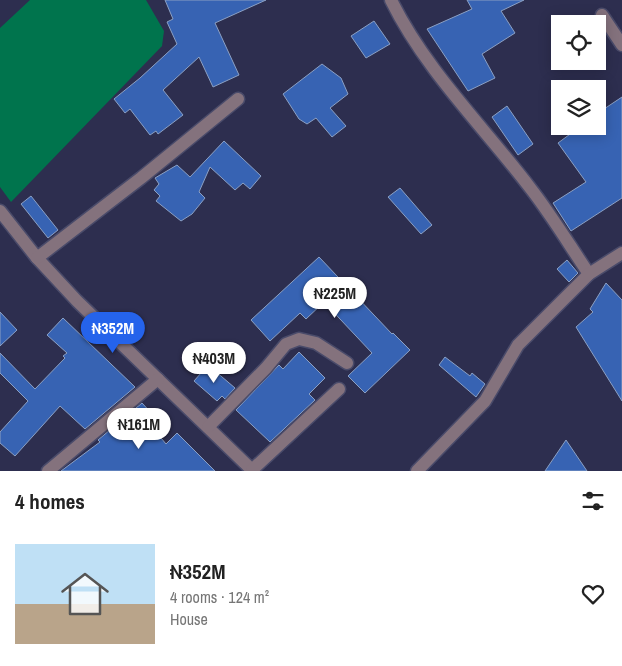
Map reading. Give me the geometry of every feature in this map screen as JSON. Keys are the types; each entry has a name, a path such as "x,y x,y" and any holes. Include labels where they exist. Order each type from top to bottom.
{"street":[{"path":"391,0 400,18 445,84 532,189 589,274"},
{"path":"606,21 622,45"},
{"path":"37,258 141,178 238,99"},
{"path":"0,211 37,258 77,300 251,470 339,389"},
{"path":"417,471 485,401 518,345 589,274 622,253"},
{"path":"208,427 266,368 286,344 299,339 316,343 347,363"},
{"path":"48,471 158,379"}],"green space":[{"path":"30,0 146,0 164,31 162,46 11,202 0,187 0,28"}],"building":[{"path":"165,0 266,0 215,23 239,75 213,87 199,57 163,90 183,115 158,134 156,131 150,135 130,109 125,113 114,99 177,44 167,22 173,19"},
{"path":"467,0 524,0 501,11 515,33 482,54 495,78 468,91 427,29 472,9"},
{"path":"374,21 390,44 366,58 351,36"},
{"path":"322,64 341,78 348,94 330,108 346,126 332,137 316,118 307,124 299,119 283,94"},
{"path":"622,97 622,198 571,231 553,203 586,182 558,143 569,135 606,135 606,108"},
{"path":"507,106 533,144 518,155 492,117"},
{"path":"224,141 261,176 250,189 243,183 235,190 210,167 199,192 205,198 192,214 181,221 156,201 160,196 154,190 159,184 155,178 177,165 190,177"},
{"path":"400,188 432,225 421,234 388,197"},
{"path":"31,196 58,230 48,238 21,204"},
{"path":"319,257 392,334 410,350 365,393 348,376 372,353 324,302 306,319 300,313 270,341 251,320"},
{"path":"567,260 578,273 569,282 557,269"},
{"path":"606,283 622,300 622,401 576,327 593,312 590,309"},
{"path":"0,312 17,330 0,346"},
{"path":"63,318 135,387 85,429 60,406 15,456 0,443 0,432 28,401 0,373 0,353 35,389 65,358 63,356 67,353 47,335"},
{"path":"299,352 325,378 309,394 315,400 270,442 236,410 279,365 283,369"},
{"path":"445,357 470,376 472,373 485,384 476,397 439,365"},
{"path":"208,365 235,388 225,399 222,396 217,401 194,381"},
{"path":"142,403 154,416 148,422 166,444 177,433 215,471 61,471 100,442 98,440"},
{"path":"566,440 587,471 545,471"}]}
